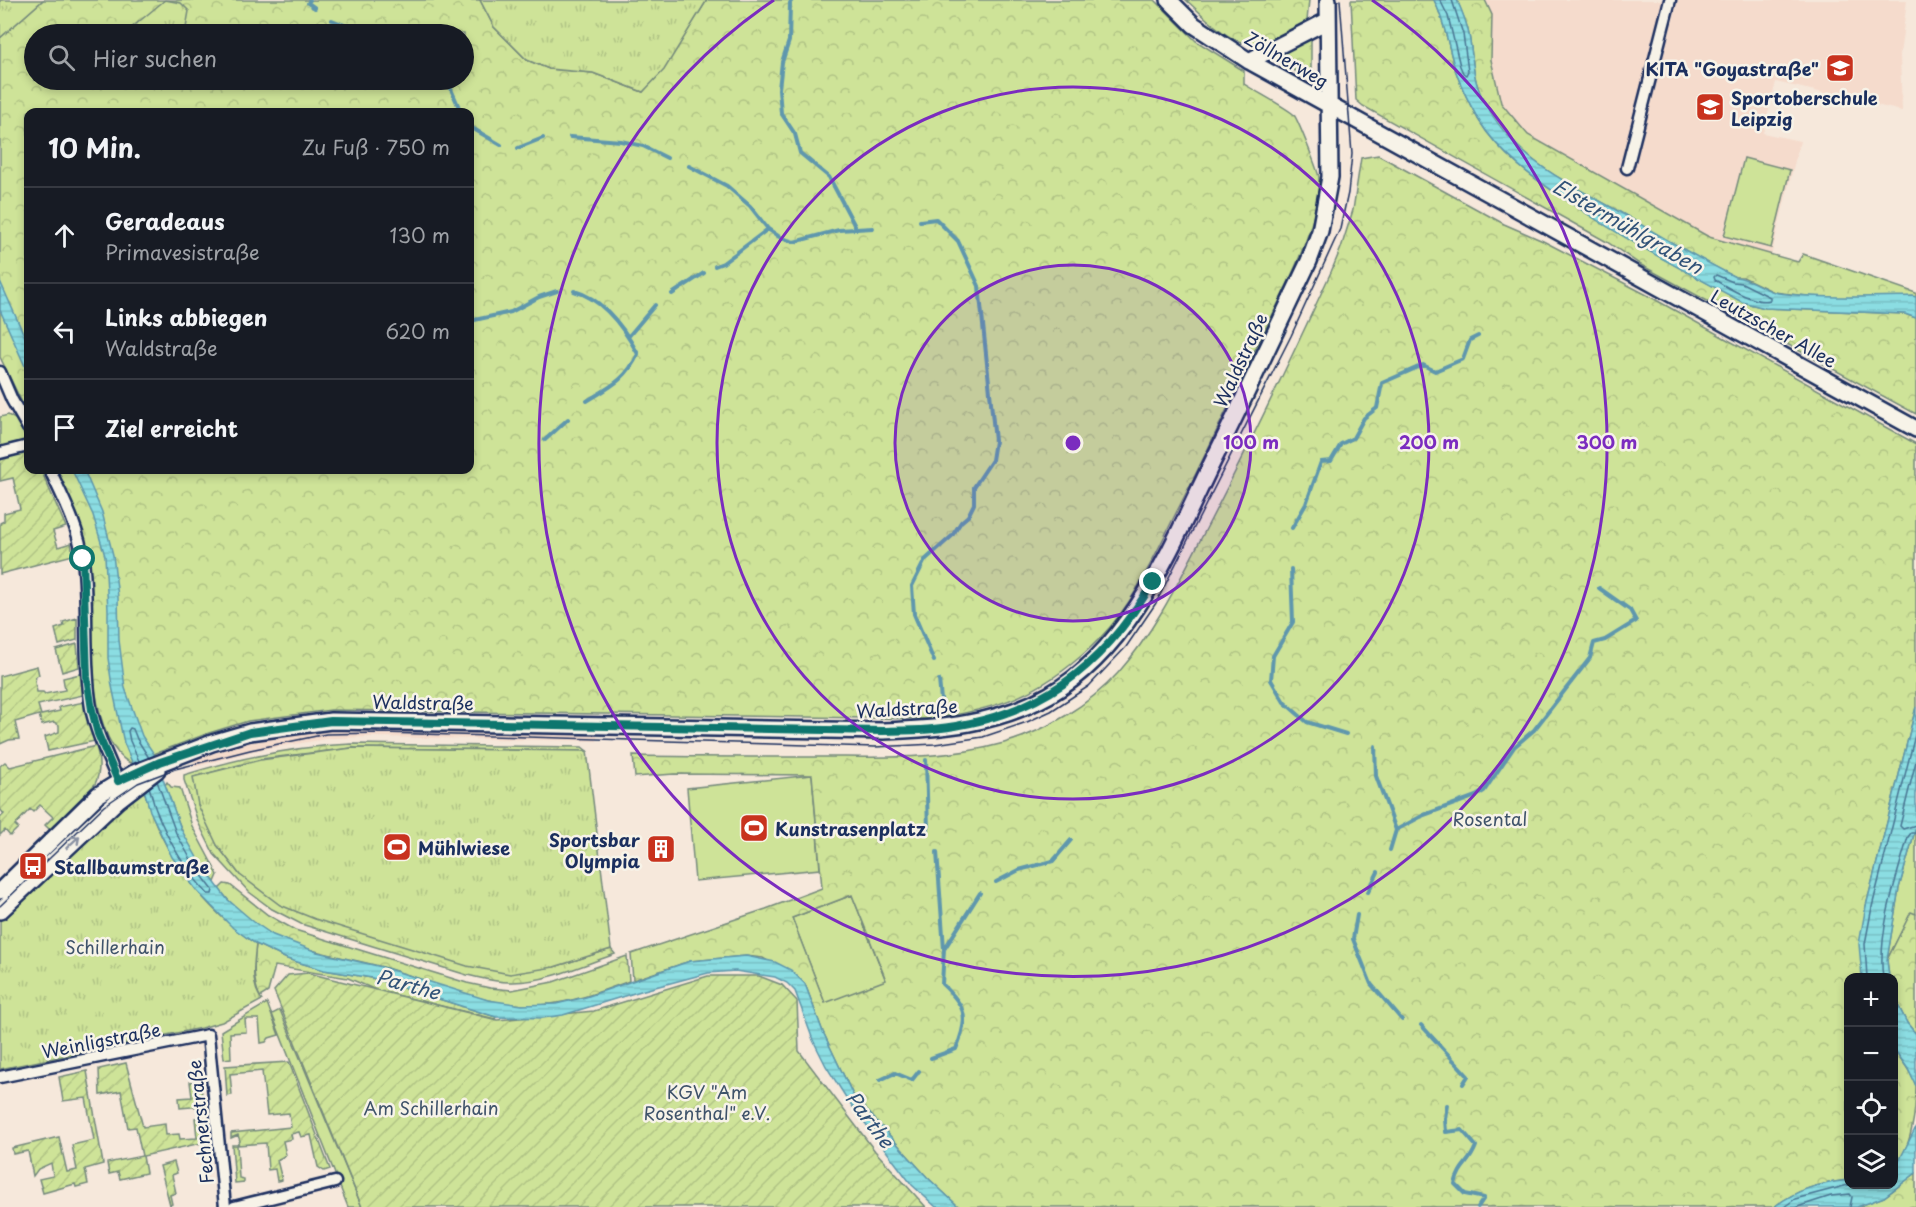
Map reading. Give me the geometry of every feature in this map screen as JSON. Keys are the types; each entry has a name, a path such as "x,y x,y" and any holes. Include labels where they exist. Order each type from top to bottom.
{"main road":[{"name":"Zöllnerweg","path":"1169,0 1194,25 1249,61 1329,107"},
{"name":"Waldstraße","path":"0,891 98,795 118,781 136,778 164,763 212,743 250,732 331,721 871,731 932,730 998,717 1029,705 1051,693 1098,656 1136,611 1153,582 1241,404 1309,261 1320,231 1330,177 1328,0"},
{"path":"1249,61 1327,21"},
{"name":"Leutzscher Allee","path":"1329,107 1916,429"},
{"path":"0,911 136,778"}],"street":[{"path":"1627,168 1670,0"},
{"path":"0,372 24,421"},
{"path":"0,403 12,400"},
{"path":"0,453 24,447"},
{"path":"52,474 70,512 83,559 87,677 92,710 98,734 118,781"},
{"name":"Weinligstraße","path":"0,1077 208,1035"},
{"name":"Fechnerstraße","path":"208,1035 225,1207"},
{"path":"234,1207 335,1182"}],"shaded area":[{"path":"1485,0 1670,0 1640,115 1639,149 1678,0 1907,0 1900,55 1902,111 1776,82 1763,133 1800,141 1771,256 1709,237 1528,135 1501,103 1491,60 1492,15"},
{"path":"330,727 597,731 597,741 332,738 253,751 195,767 193,757 229,746"}],"green space":[{"path":"0,0 43,0 0,38"},
{"path":"43,0 480,0 494,27 527,60 549,69 593,73 643,92 707,0 1155,0 1196,41 1244,71 1244,84 1294,115 1319,178 1312,221 1295,269 1153,560 1124,609 1090,648 1053,678 997,705 931,719 331,710 248,721 130,763 117,752 107,734 95,689 92,664 89,555 75,511 57,474 474,474 474,108 24,108 24,407 0,357 0,38"},
{"path":"165,0 181,3 189,11 187,24 136,24"},
{"path":"480,0 707,0 664,70 643,92 593,73 549,69 527,60 494,27"},
{"path":"1186,0 1309,0 1307,21 1266,42 1250,44 1230,37"},
{"path":"1351,0 1434,0 1463,89 1478,119 1496,144 1542,184 1654,253 1742,302 1765,308 1905,314 1916,318 1916,414 1641,265 1607,242 1363,106 1356,100"},
{"path":"1457,0 1485,0 1492,15 1491,60 1501,103 1528,135 1709,237 1798,262 1803,254 1916,293 1916,297 1823,298 1774,292 1743,277 1735,277 1706,262 1561,179 1526,154 1510,138 1482,97 1475,74 1468,31"},
{"path":"1308,38 1311,39 1311,73 1305,77 1272,57"},
{"name":"Rosental","path":"1378,155 1504,224 1543,241 1647,295 1916,444 1916,707 1866,906 1862,973 1844,973 1844,1181 1809,1188 1792,1195 1774,1207 959,1207 927,1177 853,1095 823,1032 805,984 763,958 746,956 690,961 633,980 631,954 822,888 812,775 674,774 635,777 633,756 890,757 936,755 981,748 1020,738 1051,724 1094,696 1132,657 1156,622 1177,585 1301,337 1341,248 1353,210 1361,158","holes":["852,895 886,980 825,1003 792,918"]},
{"path":"1744,158 1790,170 1771,248 1724,236"},
{"path":"8,415 17,420 24,433 24,442 0,447 0,417"},
{"path":"24,451 24,474 43,474 66,527 53,531 58,547 71,543 73,555 0,574 0,523 4,521 4,513 20,509 13,478 0,481 0,457"},
{"path":"77,618 77,640 59,645 55,629 64,626 63,622"},
{"path":"77,644 79,667 62,672 56,650"},
{"path":"37,666 39,675 36,676 35,682 37,692 45,694 65,690 63,678 80,674 83,695 38,705 41,715 60,711 59,707 84,702 95,741 48,751 45,737 59,732 59,725 54,722 42,725 39,715 15,722 19,739 0,744 0,676"},
{"path":"352,744 582,747 587,751 352,748 261,759 194,777 217,845 240,875 554,967 611,949 615,954 539,979 513,982 495,981 467,975 301,924 272,909 249,892 214,854 198,822 184,775 267,754 310,747"},
{"path":"96,746 99,766 95,784 50,830 45,825 53,817 40,805 33,812 30,809 15,825 18,828 10,836 5,830 0,835 0,818 4,814 0,809 0,766 5,762 10,767"},
{"path":"352,748 587,751 611,949 554,967 510,974 467,966 315,919 280,905 240,875 217,845 198,805 193,777 260,760"},
{"name":"Kunstrasenplatz","path":"812,775 820,869 695,881 687,788"},
{"path":"167,782 171,787 180,788 192,826 218,875 215,882 191,850 165,785"},
{"name":"Schillerhain","path":"140,791 145,793 162,837 187,878 219,914 256,944 254,980 262,1000 222,1022 201,1028 0,1069 0,921 108,816"},
{"path":"1916,827 1916,914 1911,913 1887,960 1899,888"},
{"path":"224,884 230,885 268,915 295,930 467,983 512,990 553,982 627,956 629,981 590,995 551,1004 523,1005 487,1000 383,967 287,942 266,932 244,916 219,889"},
{"path":"852,895 886,981 825,1004 792,918"},
{"path":"1911,912 1916,914 1916,1034 1907,1023 1898,1005 1898,973 1889,973 1887,960"},
{"path":"256,944 287,959 324,970 372,978 496,1017 495,1019 376,990 348,978 275,966 268,992 260,997 257,991 254,965"},
{"path":"308,973 497,1020 594,1011 708,976 759,976 782,985 797,1001 799,1051 875,1151 926,1207 362,1207 274,991 288,975"},
{"path":"267,1003 279,1035 261,1043 259,1019 245,1019 246,1032 230,1033 231,1058 224,1059 221,1031"},
{"path":"280,1010 362,1207 348,1207 272,1014"},
{"path":"1898,1055 1916,1086 1912,1128 1898,1161"},
{"path":"289,1062 330,1169 324,1171 318,1167 311,1135 301,1137 299,1132 291,1134 292,1139 283,1141 286,1155 277,1160 282,1180 277,1181 275,1169 268,1170 266,1143 237,1145 240,1141 238,1135 231,1138 231,1133 291,1127 289,1113 267,1115 262,1071 230,1074 232,1095 227,1096 225,1066"},
{"path":"126,1063 143,1127 165,1124 166,1135 179,1134 180,1139 197,1138 195,1118 204,1118 206,1142 143,1156 146,1173 120,1179 118,1172 109,1174 107,1163 142,1156 136,1127 128,1128 121,1091 100,1095 99,1069"},
{"path":"87,1071 103,1164 85,1169 88,1184 76,1187 75,1184 43,1193 39,1179 53,1176 51,1163 38,1169 33,1176 28,1151 13,1154 12,1148 59,1137 67,1172 77,1170 72,1145 94,1140 86,1098 63,1101 59,1077"},
{"path":"196,1076 200,1076 203,1106 180,1108 179,1098 192,1097 190,1082 197,1081"},
{"path":"232,1145 237,1145 239,1178 244,1179 244,1182 235,1183"},
{"path":"174,1162 177,1173 172,1175 176,1193 170,1195 172,1204 170,1205 160,1166"},
{"path":"1916,1173 1916,1207 1857,1207 1884,1197 1898,1189 1898,1186"}],"water":[{"name":"Elstermühlgraben","path":"1434,0 1457,0 1467,26 1479,90 1495,119 1526,154 1561,179 1735,277 1773,292 1846,297 1913,296 1916,297 1916,318 1905,314 1765,308 1742,302 1654,254 1542,184 1496,144 1475,113 1455,69"},
{"path":"0,281 24,335 24,364 0,310"},
{"name":"Parthe","path":"74,474 86,474 102,512 113,555 125,688 142,736 154,754 181,829 199,861 227,899 254,922 273,935 317,952 382,967 488,1000 522,1005 556,1004 586,997 690,961 746,956 775,962 791,970 805,984 823,1032 853,1095 927,1177 959,1207 936,1207 912,1185 847,1099 826,1066 813,1040 795,991 787,983 775,977 735,971 708,973 563,1015 543,1018 496,1017 372,978 324,970 287,959 256,944 233,928 197,891 172,857 150,811 124,743 108,658 105,556 93,515"},
{"path":"1916,707 1916,827 1899,888 1887,960 1889,973 1862,973 1859,944 1866,906"},
{"path":"1898,1005 1907,1023 1916,1034 1916,1086 1898,1055"},
{"path":"1916,1127 1916,1173 1898,1186 1899,1161"},
{"path":"1844,1181 1844,1189 1895,1189 1884,1197 1857,1207 1774,1207 1801,1191"}],"waterway":[{"path":"310,0 308,3 315,8"},
{"path":"792,0 789,41 782,62 779,89 781,113 795,134 800,153 829,177 856,228"},
{"path":"332,20 342,24"},
{"path":"451,90 459,108"},
{"path":"474,129 501,145"},
{"path":"570,137 621,141 643,146 667,158"},
{"path":"518,148 543,138"},
{"path":"689,166 727,186 750,206 768,229 781,238 794,242 839,230 873,228"},
{"path":"920,221 936,219 958,241 979,286 995,441 992,460 974,487 974,504 968,516 952,536 925,560 912,586 914,614 934,661"},
{"path":"715,266 723,263 768,229"},
{"path":"672,294 704,273"},
{"path":"474,320 511,312 539,297 557,291"},
{"path":"574,291 585,295 604,308 620,325 638,354 623,377 587,401"},
{"path":"628,337 655,305"},
{"path":"1292,528 1306,504 1321,462 1331,461 1341,444 1353,438 1364,418 1377,408 1382,383 1423,365 1435,371 1463,359 1470,340 1478,336"},
{"path":"545,440 568,419"},
{"path":"1291,569 1293,622 1273,656 1271,680 1284,702 1307,722 1346,734"},
{"path":"1396,830 1424,815 1484,791 1514,747 1534,730 1590,658 1594,643 1605,640 1636,621 1630,610 1599,588"},
{"path":"939,680 942,710"},
{"path":"1375,746 1376,776 1396,830 1390,850"},
{"path":"926,760 928,830"},
{"path":"996,882 1019,870 1053,861 1071,840"},
{"path":"931,1058 956,1049 964,1021 957,999 942,984 944,949 937,852"},
{"path":"1368,892 1378,872"},
{"path":"945,948 980,893"},
{"path":"1357,915 1353,939 1371,984 1402,1020"},
{"path":"1421,1025 1468,1076 1463,1084"},
{"path":"880,1080 895,1073 912,1080 919,1071"},
{"path":"1447,1105 1446,1132 1462,1130 1476,1146 1459,1172 1455,1184 1465,1194 1484,1198 1478,1207"}],"tram line":[{"path":"0,906 104,806 138,783 175,769 326,734 384,733 875,747 935,744 983,737 1027,722 1051,711 1089,686 1126,647 1156,603 1291,336 1340,229 1348,193 1352,154 1340,0"}],"place":[{"name":"KITA \"Goyastraße\"","path":"1840,68"},
{"name":"Sportoberschule Leipzig","path":"1710,107"},
{"name":"Kunstrasenplatz","path":"754,828"},
{"name":"Mühlwiese","path":"397,847"},
{"name":"Sportsbar Olympia","path":"661,849"},
{"name":"Stallbaumstraße","path":"33,866"}],"route":[{"path":"83,559 87,677 92,710 98,734 118,781 160,762 172,760 212,743 250,732 331,721 883,731 932,730 970,724 998,717 1029,705 1051,693 1077,674 1117,635 1136,611 1153,582"}],"park label":[{"name":"KGV \"Am Rosenthal\" e.V.","path":"707,1101"},
{"name":"Am Schillerhain","path":"431,1107"}]}
